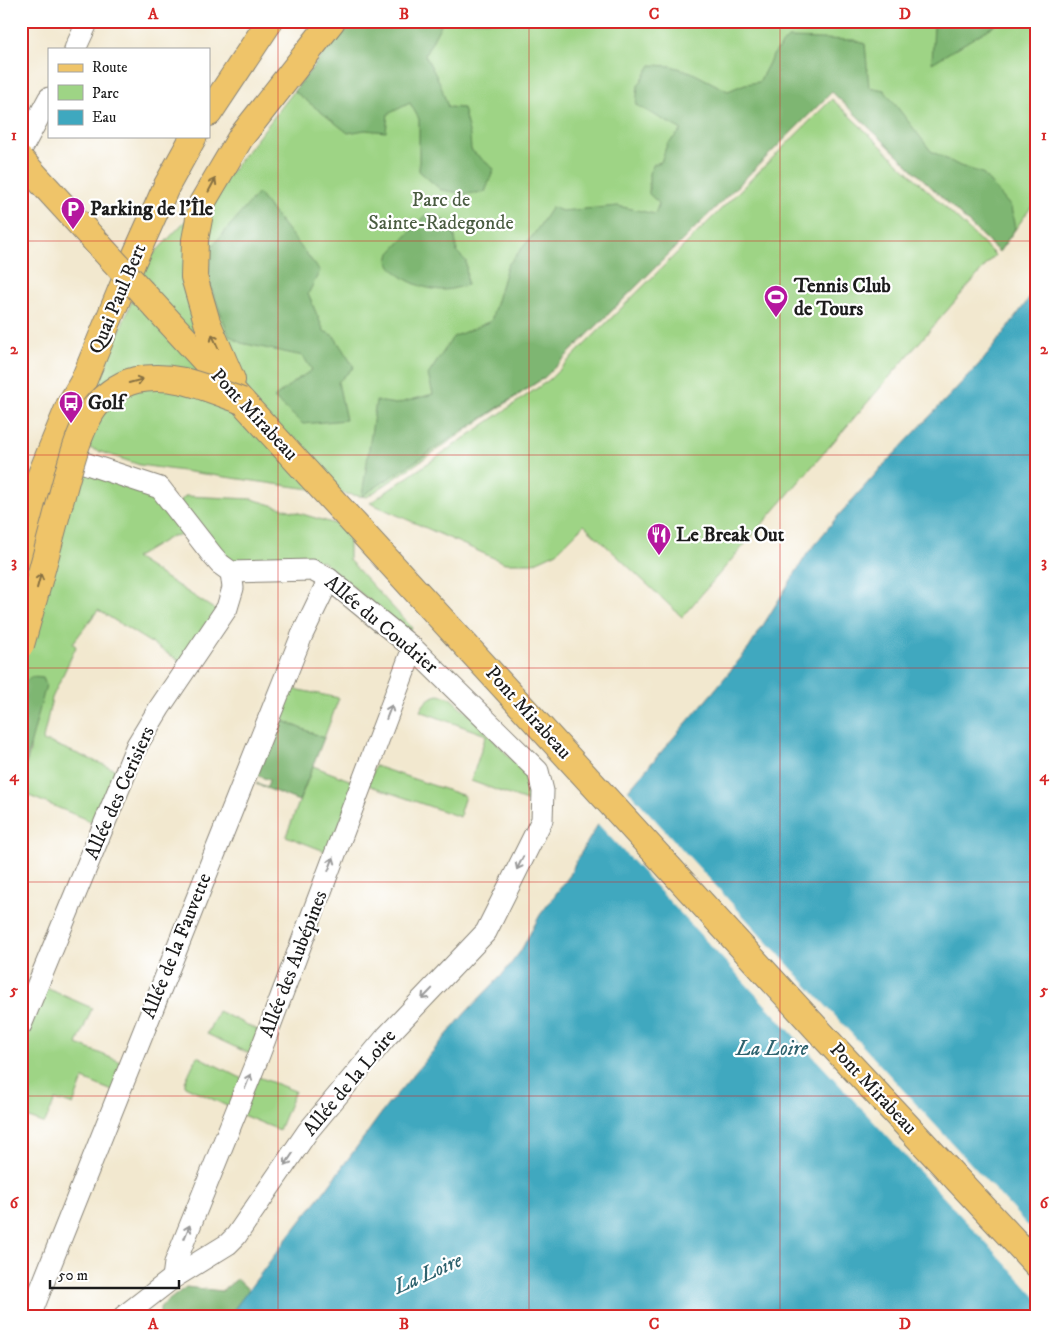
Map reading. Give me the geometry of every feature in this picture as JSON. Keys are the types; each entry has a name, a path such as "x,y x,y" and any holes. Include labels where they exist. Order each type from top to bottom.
{"main road":[{"path":"210,111 270,21"},
{"path":"242,401 207,322 194,277 195,240 202,203 241,137 332,21"},
{"name":"Quai Paul Bert","path":"21,575 69,406 83,382 121,288 167,185 193,138"},
{"name":"Pont Mirabeau","path":"21,160 1037,1265"},
{"path":"21,645 66,481 83,428 93,411 112,390 134,380 164,377 193,383 242,401"},
{"name":"Quai Paul Bert","path":"21,523 55,454"}],"street":[{"path":"75,48 88,21"},
{"path":"21,150 48,100"},
{"path":"55,454 160,488 213,556 231,572"},
{"name":"Allée du Coudrier","path":"231,572 312,570 329,579 413,648 538,771 543,790 542,820"},
{"name":"Allée des Cerisiers","path":"21,1025 137,745 160,707 227,608 232,588 231,572"},
{"name":"Allée de la Fauvette","path":"30,1316 302,635 329,579"},
{"name":"Allée des Aubépines","path":"173,1278 175,1263 259,1055 413,648"},
{"name":"Allée de la Loire","path":"124,1316 173,1278 228,1244 236,1236 308,1132 387,1036 486,932 542,820"}],"green space":[{"name":"Parc de Sainte-Radegonde","path":"349,21 1037,21 1037,199 999,252 832,91 545,377 367,497 140,465 89,448 99,381 149,259 227,177"},
{"path":"349,21 443,21 425,55 440,83 448,107 463,108 470,136 471,150 494,169 485,192 466,194 441,190 419,171 419,119 410,103 388,114 386,132 365,130 348,133 294,91"},
{"path":"937,21 1002,21 932,63 934,25"},
{"path":"788,38 854,40 865,44 869,87 884,90 931,151 960,166 982,173 1011,207 1015,229 999,252 832,92 545,377 362,496 376,401 396,404 433,394 428,375 453,337 491,321 507,266 534,234 552,207 562,211 618,206 655,214 659,203 649,194 649,173 654,164 661,162 667,144 682,130 636,105 638,86 651,65 671,66 691,72 728,91 745,84 759,82 773,55"},
{"name":"Tennis Club de Tours","path":"832,99 995,255 682,617 584,525 557,552 533,563 505,563 370,503 549,380"},
{"path":"258,193 320,271 308,294 324,331 334,336 354,367 338,382 346,420 303,424 274,398 312,370 303,356 241,343 229,335 209,283 209,250"},
{"path":"428,213 447,222 455,237 457,252 466,261 467,285 443,290 427,288 404,278 392,268 388,261 390,253"},
{"path":"77,469 157,497 192,539 180,535 172,536 135,558 217,611 183,663 98,610 73,643 76,647 52,698 43,739 44,742 49,742 121,772 100,825 27,795 21,817 21,780 30,752 32,677 21,684 21,672"},
{"path":"185,496 252,499 349,528 349,560 412,628 407,632 322,561 232,563 180,502"},
{"path":"32,677 43,678 46,685 21,780 21,684"},
{"path":"289,688 339,698 324,738 277,718"},
{"path":"439,695 449,697 473,718 533,782 534,788 529,802 471,781 486,735 420,711 427,700"},
{"path":"277,718 324,738 299,801 256,784 267,787 269,780 254,774"},
{"path":"313,766 357,783 327,852 286,836"},
{"path":"375,766 465,796 460,817 368,785"},
{"path":"44,987 92,1008 77,1044 126,1064 115,1092 83,1079 73,1105 55,1100 45,1123 43,1123 21,1115 21,1043"},
{"path":"218,1011 262,1032 252,1055 207,1034"},
{"path":"197,1056 243,1079 231,1108 185,1086"},
{"path":"256,1076 295,1091 279,1130 240,1114"},
{"path":"237,1279 249,1290 229,1316 160,1316 160,1307 186,1287 222,1291"}],"water":[{"name":"La Loire","path":"1037,288 1037,1316 229,1316 386,1107 466,1012 502,975 520,952 540,915 570,875 597,826 749,648 807,554 881,468 984,359"}],"pier":[{"path":"626,788 1037,1236 1037,1298 597,823"}],"place":[{"name":"Parking de l'Île","path":"73,230"},
{"name":"Tennis Club de Tours","path":"776,318"},
{"name":"Golf","path":"71,424"},
{"name":"Le Break Out","path":"659,556"}]}
